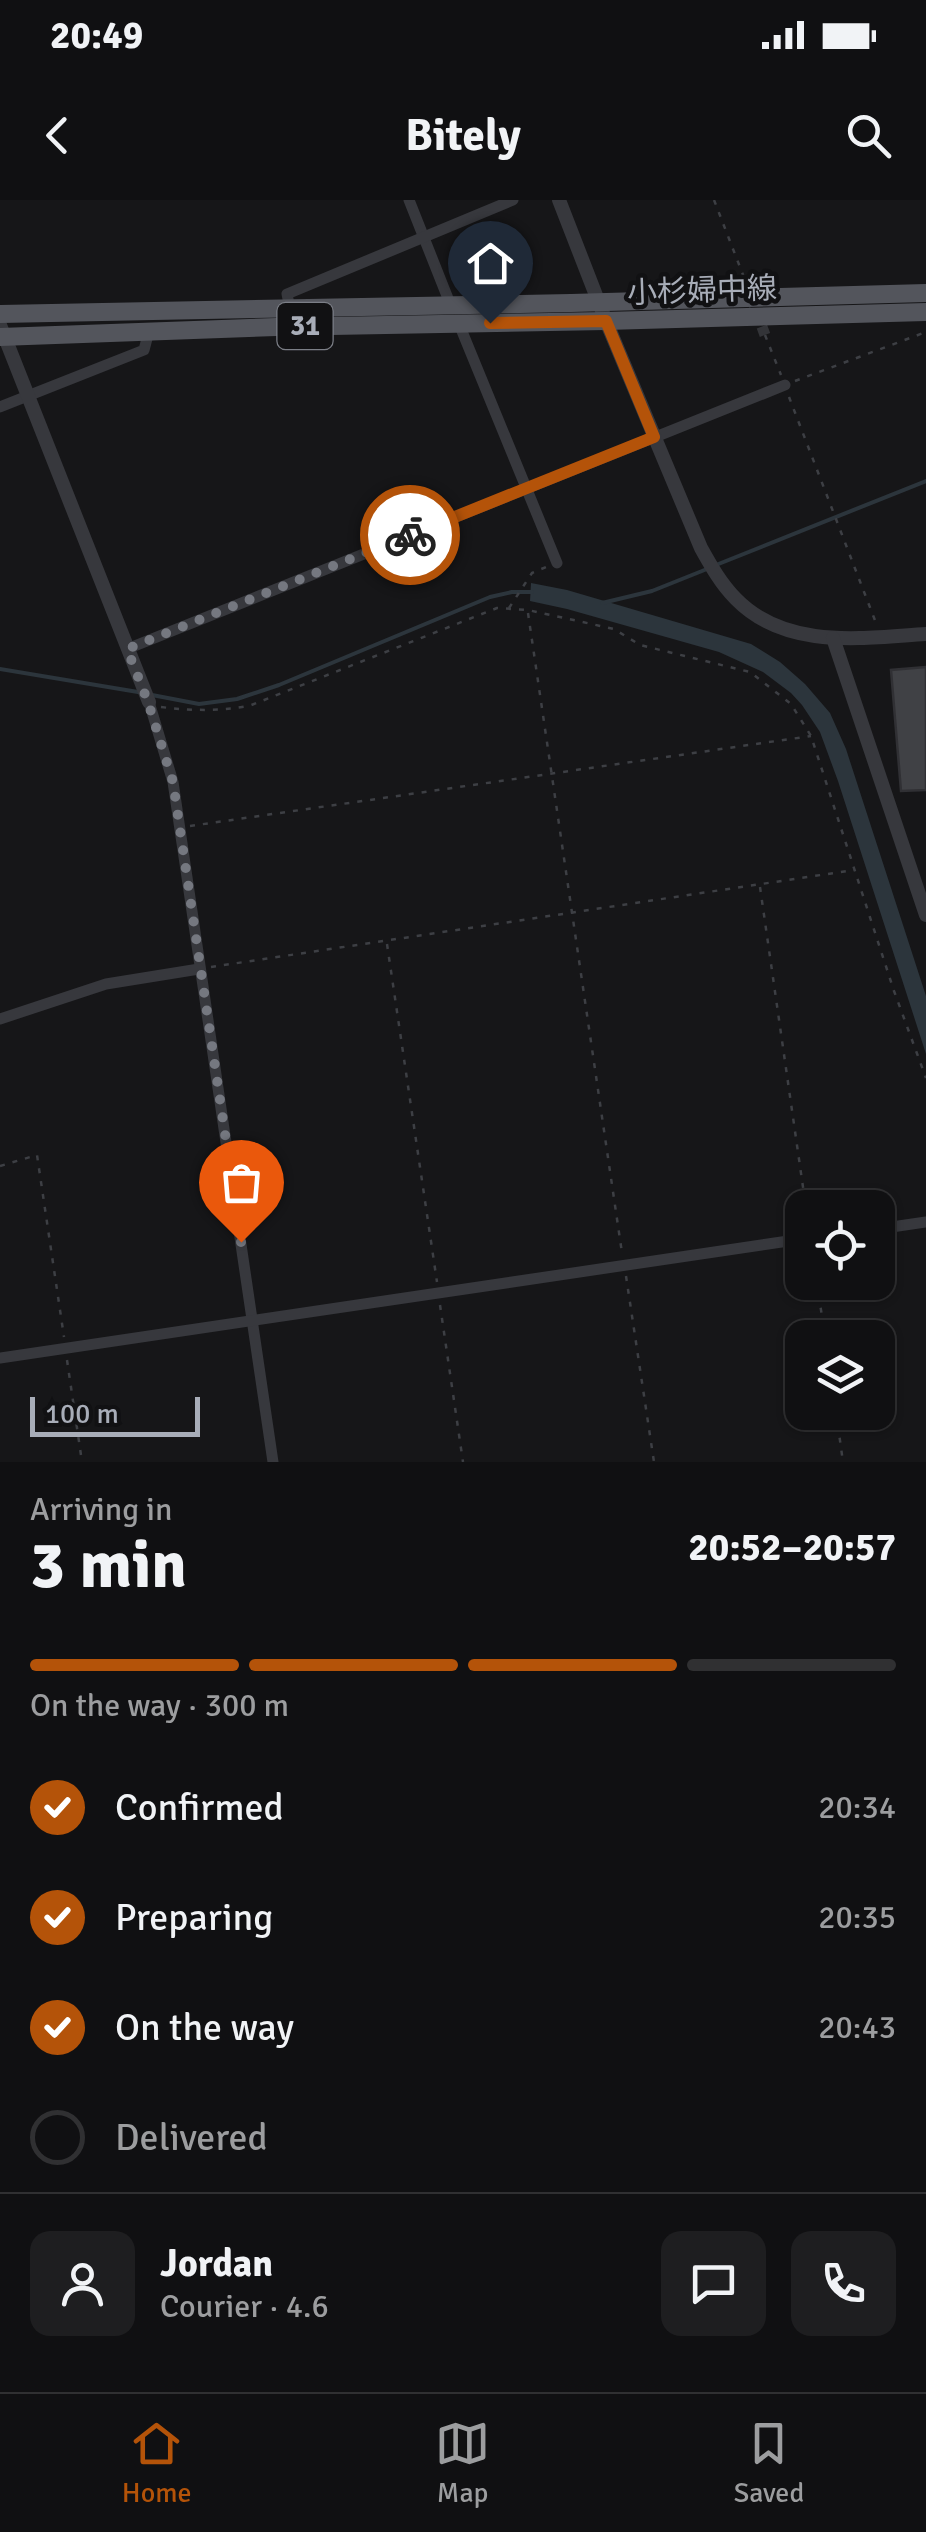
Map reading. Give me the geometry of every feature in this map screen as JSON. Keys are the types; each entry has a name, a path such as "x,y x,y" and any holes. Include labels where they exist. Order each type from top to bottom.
{"main road":[{"name":"小杉婦中線","path":"2,333 149,331 455,315 599,302 926,293"},
{"name":"小杉婦中線","path":"0,314 290,309 606,321 926,312"}],"street":[{"path":"409,200 557,563"},
{"path":"290,309 287,294 513,200"},
{"path":"559,200 701,548 737,600 768,623 795,634 832,638 926,634"},
{"path":"0,407 144,350 149,331"},
{"path":"2,333 149,704 173,782 273,1462"},
{"path":"127,649 784,385"},
{"path":"832,638 926,915"},
{"path":"0,1018 106,984 200,969"},
{"path":"895,1226 926,1222"},
{"path":"0,1358 785,1242"}],"path":[{"path":"714,200 745,280"},
{"path":"784,385 926,332"},
{"path":"765,335 882,637"},
{"path":"508,608 532,572 557,563"},
{"path":"149,704 194,711 249,706 497,608 528,610 614,629 640,645 750,672 791,704 811,736 926,1078"},
{"path":"528,610 654,1462"},
{"path":"179,827 811,736"},
{"path":"200,969 854,870"},
{"path":"760,885 803,1190"},
{"path":"387,941 463,1462"},
{"path":"0,1166 38,1155 82,1462"},
{"path":"839,1430 844,1462"}],"shaded area":[{"path":"531,583 751,644 780,662 830,713 846,749 926,996 926,1054 838,781 820,732 802,705 763,672 719,652 530,601"}],"building":[{"path":"926,667 926,790 901,791 891,670"}],"waterway":[{"path":"716,565 926,481"},
{"path":"602,603 652,591 707,569"},
{"path":"152,695 199,704 237,699 490,597 532,592"},
{"path":"0,669 138,692"}],"tunnel":[{"path":"745,280 765,335"}],"way so far":[{"path":"241,1242 173,782 127,649 410,535"}],"route":[{"path":"410,535 654,437 606,321 490,323"}]}
